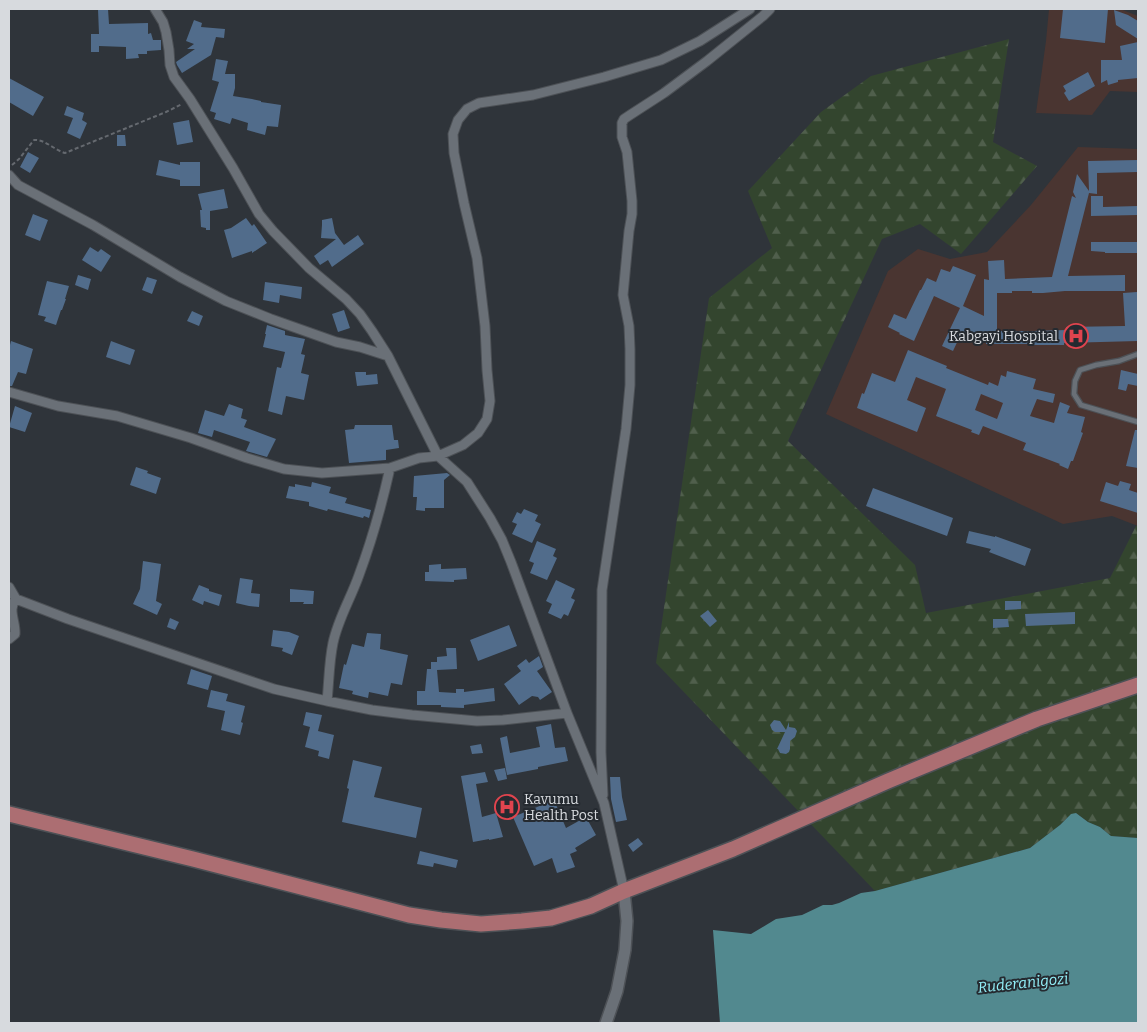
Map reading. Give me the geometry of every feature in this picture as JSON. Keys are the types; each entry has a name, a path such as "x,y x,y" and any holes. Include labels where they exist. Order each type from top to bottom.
{"highway":[{"path":"9,814 132,843 409,915 481,924 551,918 591,906 624,891 733,849 1037,719 1138,685"}],"street":[{"path":"155,9 163,22 166,32 170,64 174,77 233,168 259,214 309,268 346,299 360,314 388,356 438,456 467,482 490,518 502,540 567,713 604,803"},
{"path":"9,392 58,406 117,416 284,468 322,473 390,468 419,458 438,456 463,445 478,432 486,419 490,401 485,326 477,258 454,153 453,134 458,120 467,109 479,103 533,95 604,78 661,60 700,41 750,9"},
{"path":"606,1023 617,991 625,950 627,921 624,891 604,803 601,752 602,590 626,429 630,385 629,326 623,295 632,201 627,152 622,137 622,123 624,119 707,61 770,9"},
{"path":"9,175 18,184 93,225 180,277 226,301 336,342 388,356"},
{"path":"327,701 333,644 339,622 370,545 390,468"},
{"path":"9,587 16,599 68,619 236,677 274,689 327,701 402,714 477,721 567,713"},
{"path":"9,639 15,634 11,606 12,602 16,599"}],"lane":[{"path":"1138,354 1080,370 1075,381 1074,394 1081,405 1138,422"}],"path":[{"path":"9,168 34,140 39,140 65,153 166,112 190,99"}],"shaded area":[{"path":"1049,9 1120,9 1138,16 1138,92 1110,91 1092,115 1036,113"},
{"path":"1078,147 1138,149 1138,526 1112,516 1063,524 826,414 888,271 918,249 950,259 987,252 1031,205"}],"green space":[{"path":"1009,39 993,142 1037,166 961,254 920,224 882,239 788,441 915,565 926,613 1110,578 1136,526 1138,526 1138,838 1111,836 1076,813 1068,817 1030,848 875,891 656,663 709,298 772,248 748,191 821,112 871,76"}],"water":[{"name":"Ruderanigozi","path":"1076,813 1111,836 1138,838 1138,1023 720,1023 713,930 751,934 776,919 802,915 823,905 839,903 861,893 875,891 1030,848 1071,814"}],"building":[{"path":"98,9 108,9 109,24 148,23 148,34 151,33 153,40 161,40 161,50 147,51 147,54 138,54 139,58 126,59 126,47 99,46 99,52 91,52 91,34 99,34"},
{"path":"1063,9 1108,9 1105,43 1060,38"},
{"path":"1114,10 1138,21 1138,39 1116,25"},
{"path":"194,20 202,23 201,27 225,29 224,38 216,37 211,55 182,73 176,62 195,49 187,49 194,44 186,41"},
{"path":"1138,42 1138,78 1118,80 1118,82 1108,85 1107,80 1101,83 1101,60 1122,60 1120,46"},
{"path":"216,59 228,61 225,74 235,74 233,96 281,105 278,127 267,126 265,135 247,130 248,123 232,118 230,124 214,119 216,113 210,111 219,82 212,80"},
{"path":"1088,72 1095,86 1069,101 1064,93 1066,91 1063,86"},
{"path":"9,78 44,97 33,116 9,102"},
{"path":"67,106 84,113 82,120 87,123 80,139 67,133 73,118 64,115"},
{"path":"189,120 193,142 177,145 173,123"},
{"path":"117,135 125,135 126,146 117,146"},
{"path":"28,152 39,158 30,173 20,167"},
{"path":"159,160 180,165 180,162 200,162 200,186 180,186 180,180 156,175"},
{"path":"1138,160 1138,172 1097,173 1097,194 1089,193 1068,276 1125,275 1125,291 1032,293 1032,291 1012,291 1012,293 997,293 997,331 1066,330 1066,327 1125,326 1123,293 1137,292 1138,341 1064,343 1064,345 986,344 986,338 964,335 963,337 960,336 953,351 942,346 960,308 934,296 914,341 888,327 894,314 906,319 927,278 936,282 941,269 950,272 953,266 976,275 963,306 984,316 984,279 989,280 988,261 1004,260 1005,279 1052,277 1072,196 1076,198 1073,192 1077,174 1089,191 1088,161"},
{"path":"224,189 228,208 210,211 210,230 206,230 206,228 201,227 200,210 202,210 198,194"},
{"path":"1091,196 1103,196 1103,207 1138,206 1138,215 1091,216"},
{"path":"33,214 48,220 40,241 25,235"},
{"path":"246,218 252,226 254,224 267,243 252,253 252,251 232,258 224,230 231,228"},
{"path":"332,218 335,233 344,245 358,235 364,244 332,267 328,260 320,265 314,256 336,239 321,238 322,220"},
{"path":"1091,242 1138,242 1138,253 1091,251"},
{"path":"90,247 98,252 101,249 111,256 101,272 82,260"},
{"path":"78,275 91,279 88,290 75,285"},
{"path":"147,277 157,280 152,294 142,290"},
{"path":"47,281 69,286 56,325 44,321 46,317 38,315"},
{"path":"265,282 302,287 301,299 280,295 279,303 263,300"},
{"path":"344,310 350,328 338,332 332,314"},
{"path":"192,311 203,316 199,326 187,321"},
{"path":"267,325 285,331 285,335 305,339 301,354 305,355 301,373 309,375 304,400 286,396 282,415 268,411 277,367 281,368 285,352 263,347"},
{"path":"11,341 33,349 26,374 18,372 12,386 9,386 9,349"},
{"path":"111,341 135,350 130,365 106,357"},
{"path":"908,350 988,385 989,382 998,386 1001,375 1006,377 1007,371 1036,379 1033,389 1055,394 1053,403 1037,399 1030,416 1054,423 1060,402 1070,406 1067,413 1085,417 1081,432 1083,433 1073,461 1071,461 1068,469 1023,450 1026,443 983,426 979,435 971,432 972,430 936,416 946,389 916,377 907,400 926,408 917,432 857,408 872,373 895,382","holes":["981,394 1003,403 997,419 975,410"]},
{"path":"1121,370 1138,374 1138,386 1128,384 1126,391 1118,389"},
{"path":"355,372 366,372 366,375 377,374 378,384 357,386"},
{"path":"229,404 243,409 241,418 247,420 244,427 276,439 267,457 246,451 250,442 214,430 212,437 198,433 205,410 224,416"},
{"path":"15,406 32,413 25,432 9,427"},
{"path":"355,425 392,425 394,440 398,440 399,448 386,450 386,460 349,463 345,430 354,429"},
{"path":"1135,430 1138,430 1138,468 1126,466"},
{"path":"136,467 161,478 156,494 130,485"},
{"path":"447,473 450,475 444,480 444,508 425,508 425,511 416,510 417,497 413,497 414,476"},
{"path":"1120,481 1131,484 1129,490 1138,493 1138,513 1100,501 1106,482 1118,486"},
{"path":"312,482 331,487 329,493 347,498 345,503 371,510 369,518 328,509 327,511 309,506 309,502 286,498 289,486 295,487 295,484 311,487"},
{"path":"873,488 953,518 947,536 866,506"},
{"path":"524,509 538,515 535,521 541,524 532,543 512,534 517,524 512,522 517,512 521,514"},
{"path":"969,531 995,536 1031,549 1025,566 989,552 991,549 966,543"},
{"path":"537,541 556,549 553,556 557,558 547,580 530,573 534,563 529,561"},
{"path":"143,561 161,564 156,601 162,604 157,615 133,604 140,589"},
{"path":"441,564 441,569 466,568 467,579 454,580 454,582 425,581 425,572 429,572 429,565"},
{"path":"240,578 253,580 251,593 260,594 259,607 236,603"},
{"path":"556,580 575,589 571,598 575,600 568,616 564,614 561,619 548,613 552,604 546,601"},
{"path":"199,585 209,589 209,591 222,595 219,606 204,601 203,605 192,600"},
{"path":"290,589 314,591 313,604 290,602"},
{"path":"1005,601 1021,601 1021,609 1005,610"},
{"path":"708,610 717,621 710,627 700,616"},
{"path":"1075,612 1075,624 1026,626 1025,614"},
{"path":"170,618 179,622 175,630 167,627"},
{"path":"993,619 1008,619 1009,627 993,628"},
{"path":"509,625 517,646 478,661 470,640"},
{"path":"273,630 289,632 299,636 292,655 282,651 283,648 271,646"},
{"path":"367,633 381,634 380,649 408,655 402,685 391,683 388,696 369,692 368,698 352,694 353,691 339,688 344,664 346,665 352,644 364,647"},
{"path":"446,648 456,648 457,669 437,670 439,692 456,693 456,689 464,689 464,692 494,688 495,701 464,705 464,708 441,707 441,705 417,705 417,691 425,691 427,669 431,669 431,662 437,662 437,657 447,656"},
{"path":"539,656 543,667 537,671 552,692 540,700 538,697 532,696 519,705 504,684 521,671 517,666 526,659 529,663"},
{"path":"191,669 212,676 208,690 187,684"},
{"path":"211,690 228,694 226,701 245,706 240,735 221,730 225,711 207,707"},
{"path":"306,712 322,715 318,731 334,735 329,759 318,756 319,751 305,747 310,727 303,725"},
{"path":"774,720 780,721 786,730 789,722 789,727 795,728 797,731 795,737 790,741 790,749 786,754 780,753 777,749 785,732 775,732 772,730 770,725"},
{"path":"551,724 555,748 565,747 568,761 507,775 500,738 507,736 510,753 540,747 536,727"},
{"path":"481,744 483,753 472,754 470,746"},
{"path":"353,760 382,767 374,797 422,808 416,838 342,822"},
{"path":"505,768 507,779 498,781 494,770"},
{"path":"485,772 488,782 476,784 482,817 496,813 503,837 473,842 461,776"},
{"path":"610,777 620,777 627,820 616,822 611,799"},
{"path":"554,800 566,828 586,817 596,835 575,848 577,851 570,854 575,867 557,873 552,858 534,866 513,817"},
{"path":"638,838 643,844 633,852 628,845"},
{"path":"420,851 458,860 456,868 434,863 433,867 417,864"}],"place":[{"name":"Kabgayi Hospital","path":"1076,336"},
{"name":"Kavumu Health Post","path":"507,807"}]}
